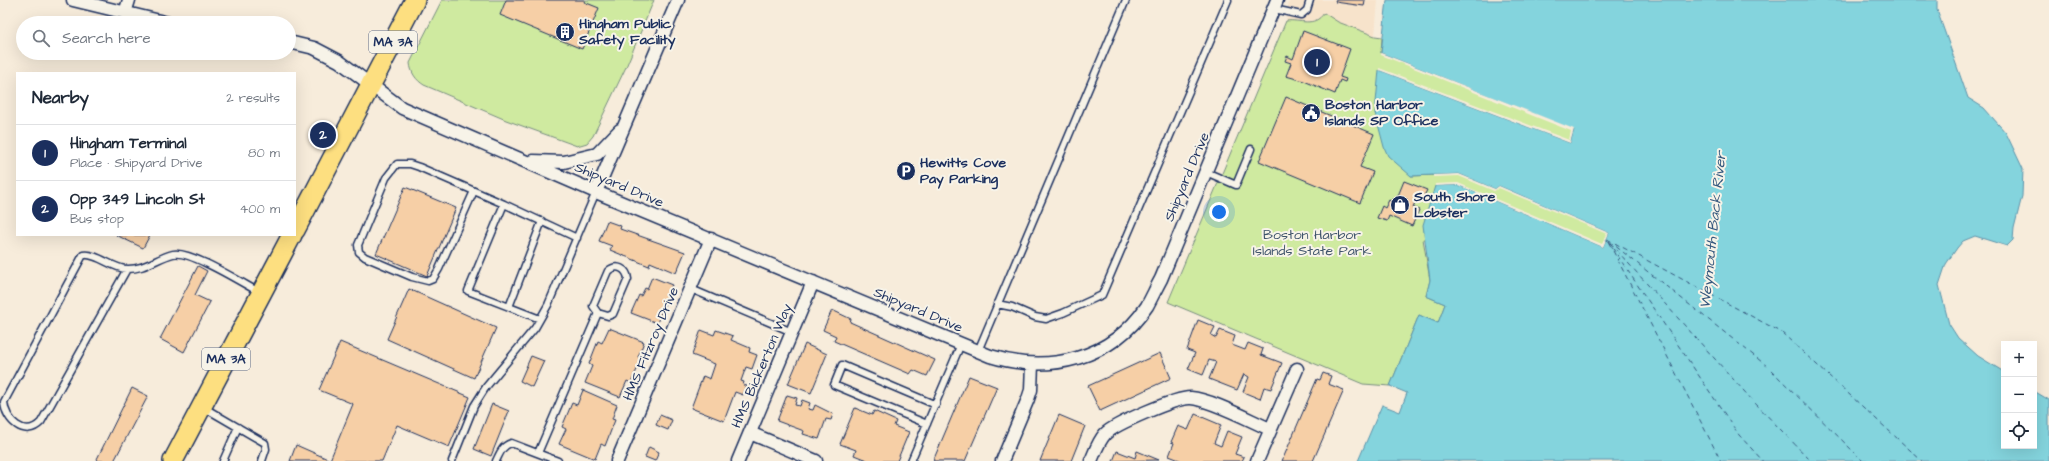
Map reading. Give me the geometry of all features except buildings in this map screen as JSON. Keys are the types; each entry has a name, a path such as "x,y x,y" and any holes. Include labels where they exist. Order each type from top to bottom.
{"main road":[{"name":"MA 3A","path":"296,228 415,0"},
{"name":"MA 3A","path":"173,461 291,236"}],"street":[{"path":"73,0 139,16"},
{"path":"126,13 129,0"},
{"path":"596,192 678,0"},
{"name":"Shipyard Drive","path":"296,44 314,48 339,61 402,108 596,192 978,351 1010,362 1032,364 1060,362 1082,356 1116,338 1134,322 1147,306 1161,279 1276,5"},
{"path":"525,161 564,162 597,154 625,125"},
{"name":"HMS Fitzroy Drive","path":"617,461 711,239"},
{"name":"HMS Bickerton Way","path":"738,461 813,282"},
{"path":"1002,461 1031,390 1032,364"},
{"path":"1257,461 1297,369"},
{"path":"1091,461 1106,433 1173,401 1183,398 1202,400 1270,429"},
{"path":"750,433 816,461"}],"lane":[{"path":"978,351 1126,0"},
{"path":"997,304 1012,307 1035,317 1046,319 1063,314 1102,295 1228,0"},
{"path":"1276,5 1301,15 1307,10 1310,0"},
{"path":"1206,172 1236,185 1251,149"},
{"path":"474,191 433,279 428,281 412,277 365,257 359,252 358,245 386,178 397,164 410,164 419,167 504,204 577,238"},
{"path":"452,461 474,406 486,387 540,319 548,305 596,192"},
{"path":"504,204 468,291 540,319"},
{"path":"509,307 542,222"},
{"path":"127,269 42,422 32,428 16,425 8,418 4,402 83,255 88,254 105,263 127,269 140,268 173,254 181,254 201,261 261,293"},
{"path":"612,267 624,270 628,273 628,279 613,314 608,316 598,312 593,306 608,271 612,267"},
{"path":"691,289 792,332"},
{"path":"538,453 598,312"},
{"path":"912,461 961,344"},
{"path":"927,424 834,385 842,365 936,404"},
{"path":"201,406 265,443 266,449 262,461"},
{"path":"231,461 224,460 238,427"},
{"path":"496,461 500,451 506,445 511,443 558,461"}],"shaded area":[{"path":"1289,0 1378,0 1375,36 1337,22 1324,14 1322,17 1312,22 1286,21"}],"green space":[{"path":"442,0 654,0 626,67 593,136 587,143 577,146 506,120 424,85 416,78 411,70 410,63"},
{"name":"Boston Harbor Islands State Park","path":"1324,13 1338,22 1375,36 1382,37 1381,53 1574,129 1570,143 1375,113 1380,127 1411,176 1459,174 1499,186 1609,233 1603,247 1423,239 1430,280 1426,296 1445,304 1438,323 1419,315 1390,386 1363,384 1168,302 1286,21 1311,22 1320,18"}],"water":[{"name":"Weymouth Back River","path":"1387,0 1937,0 1937,10 1968,98 1984,108 2006,133 2023,169 2022,196 2014,228 2013,240 2007,246 1975,236 1963,241 1946,264 1939,285 1949,324 1958,338 1978,356 2001,370 2001,449 2037,449 2037,393 2049,400 2049,461 1358,461 1382,405 1400,412 1407,393 1390,386 1419,315 1438,323 1445,304 1426,296 1430,280 1423,225 1435,186 1458,185 1603,247 1609,233 1499,186 1495,189 1459,174 1411,176 1388,156 1384,147 1375,113 1379,70 1570,143 1574,130 1381,53"}],"pier":[{"path":"1381,53 1574,129 1570,143 1379,70 1379,68 1569,140 1571,131 1381,55"},
{"path":"1459,174 1495,189 1499,186 1609,233 1603,247 1458,185 1435,186 1435,184 1458,183 1602,244 1607,234 1499,188 1494,191 1459,176 1433,177 1433,175"}],"ferry route":[{"path":"1607,239 1781,332 1922,461"},
{"path":"1607,240 1739,435 1763,461"},
{"path":"1609,241 1767,366 1863,461"},
{"path":"1609,243 1721,461"},
{"path":"1610,243 1753,401 1811,461"}],"place":[{"name":"Hingham Public Safety Facility","path":"565,32"},
{"name":"Hingham Terminal","path":"1317,62"},
{"name":"Boston Harbor Islands SP Office","path":"1311,113"},
{"name":"Opp 349 Lincoln St","path":"323,135"},
{"name":"Hewitts Cove Pay Parking","path":"906,171"},
{"name":"South Shore Lobster","path":"1400,205"}]}
